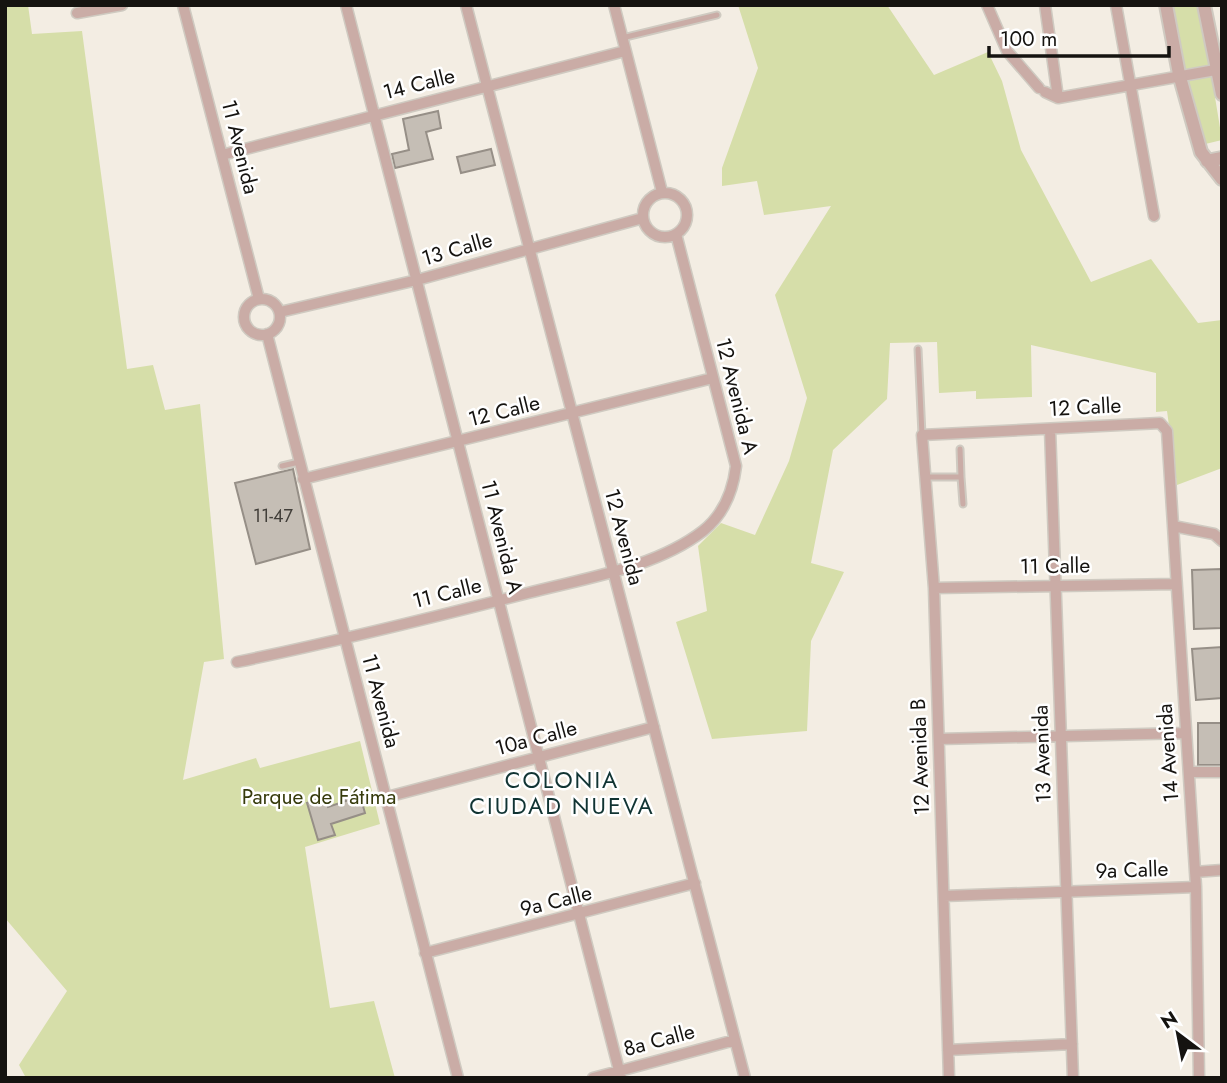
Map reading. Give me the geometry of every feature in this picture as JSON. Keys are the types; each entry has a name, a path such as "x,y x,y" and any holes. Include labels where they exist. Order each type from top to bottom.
{"street":[{"path":"77,13 122,5"},
{"name":"11 Avenida","path":"183,5 259,299"},
{"name":"11 Avenida A","path":"345,5 620,1074"},
{"name":"12 Avenida","path":"466,5 745,1078"},
{"path":"614,5 662,192"},
{"path":"987,5 1007,51 1042,90 1058,98 1129,83 1219,69"},
{"path":"1045,5 1058,98"},
{"path":"1116,5 1154,216"},
{"path":"1166,5 1180,74 1201,152 1222,179"},
{"path":"1204,5 1222,94"},
{"name":"14 Calle","path":"222,155 625,51"},
{"path":"1207,161 1222,158"},
{"path":"662,192 681,198 687,211 685,224 676,234 655,235 643,218 648,200 662,192"},
{"name":"13 Calle","path":"280,312 417,280 643,218"},
{"name":"12 Avenida A","path":"676,234 736,466 727,501 705,529 678,547"},
{"path":"259,299 274,303 280,312 279,323 267,334 255,333 245,321 246,310 259,299"},
{"name":"11 Avenida","path":"267,334 458,1078"},
{"name":"12 Calle","path":"303,479 713,378"},
{"name":"12 Calle","path":"922,435 1160,423 1165,426"},
{"name":"14 Avenida","path":"1165,426 1196,887 1199,1078"},
{"name":"13 Avenida","path":"1050,429 1073,1078"},
{"name":"12 Avenida B","path":"922,435 934,588 949,1078"},
{"path":"1172,526 1214,534 1222,541"},
{"name":"11 Calle","path":"237,662 345,639 498,600 613,570 678,547"},
{"name":"11 Calle","path":"934,588 1176,584"},
{"name":"10a Calle","path":"387,797 654,727"},
{"path":"939,740 1186,733"},
{"path":"1189,772 1222,772"},
{"path":"1195,872 1222,870"},
{"name":"9a Calle","path":"425,953 580,915 695,883"},
{"name":"9a Calle","path":"944,896 1196,887"},
{"name":"8a Calle","path":"593,1078 620,1074 735,1040"},
{"path":"948,1050 1072,1044"}],"lane":[{"path":"622,38 717,15"},
{"path":"918,349 922,435"},
{"path":"960,449 963,504"},
{"path":"282,466 299,462"},
{"path":"925,477 961,477"}],"green space":[{"name":"Parque de Fátima","path":"5,5 28,5 32,34 82,31 127,369 153,365 165,410 200,404 224,659 204,662 183,780 256,758 260,768 360,741 380,824 305,847 330,1008 374,1001 395,1078 26,1078 19,1065 67,991 5,918"},
{"path":"738,5 887,5 934,75 988,52 1002,81 1021,150 1091,282 1151,259 1198,323 1222,320 1222,468 1177,485 1167,411 1156,412 1156,373 1031,345 1032,397 976,399 976,391 939,393 937,342 890,343 887,399 833,450 811,563 844,572 811,641 807,731 712,739 676,622 707,611 698,546 721,523 755,535 789,461 807,398 775,295 831,206 764,215 757,181 722,186 722,168 758,68"},
{"path":"1172,5 1200,5 1222,140 1197,146"}],"building":[{"path":"438,111 441,128 426,132 433,159 395,168 392,154 409,150 403,119"},
{"path":"491,149 495,165 461,173 457,157"},
{"path":"293,469 310,549 256,564 235,483"},
{"path":"1222,569 1222,628 1194,629 1192,570"},
{"path":"1222,647 1222,698 1196,700 1192,649"},
{"path":"1198,723 1222,723 1222,765 1198,765"},
{"path":"359,792 365,813 331,824 335,835 318,840 307,803 325,797 328,807 346,801 344,796"}],"district":[{"name":"COLONIA CIUDAD NUEVA","path":"562,793"}]}
